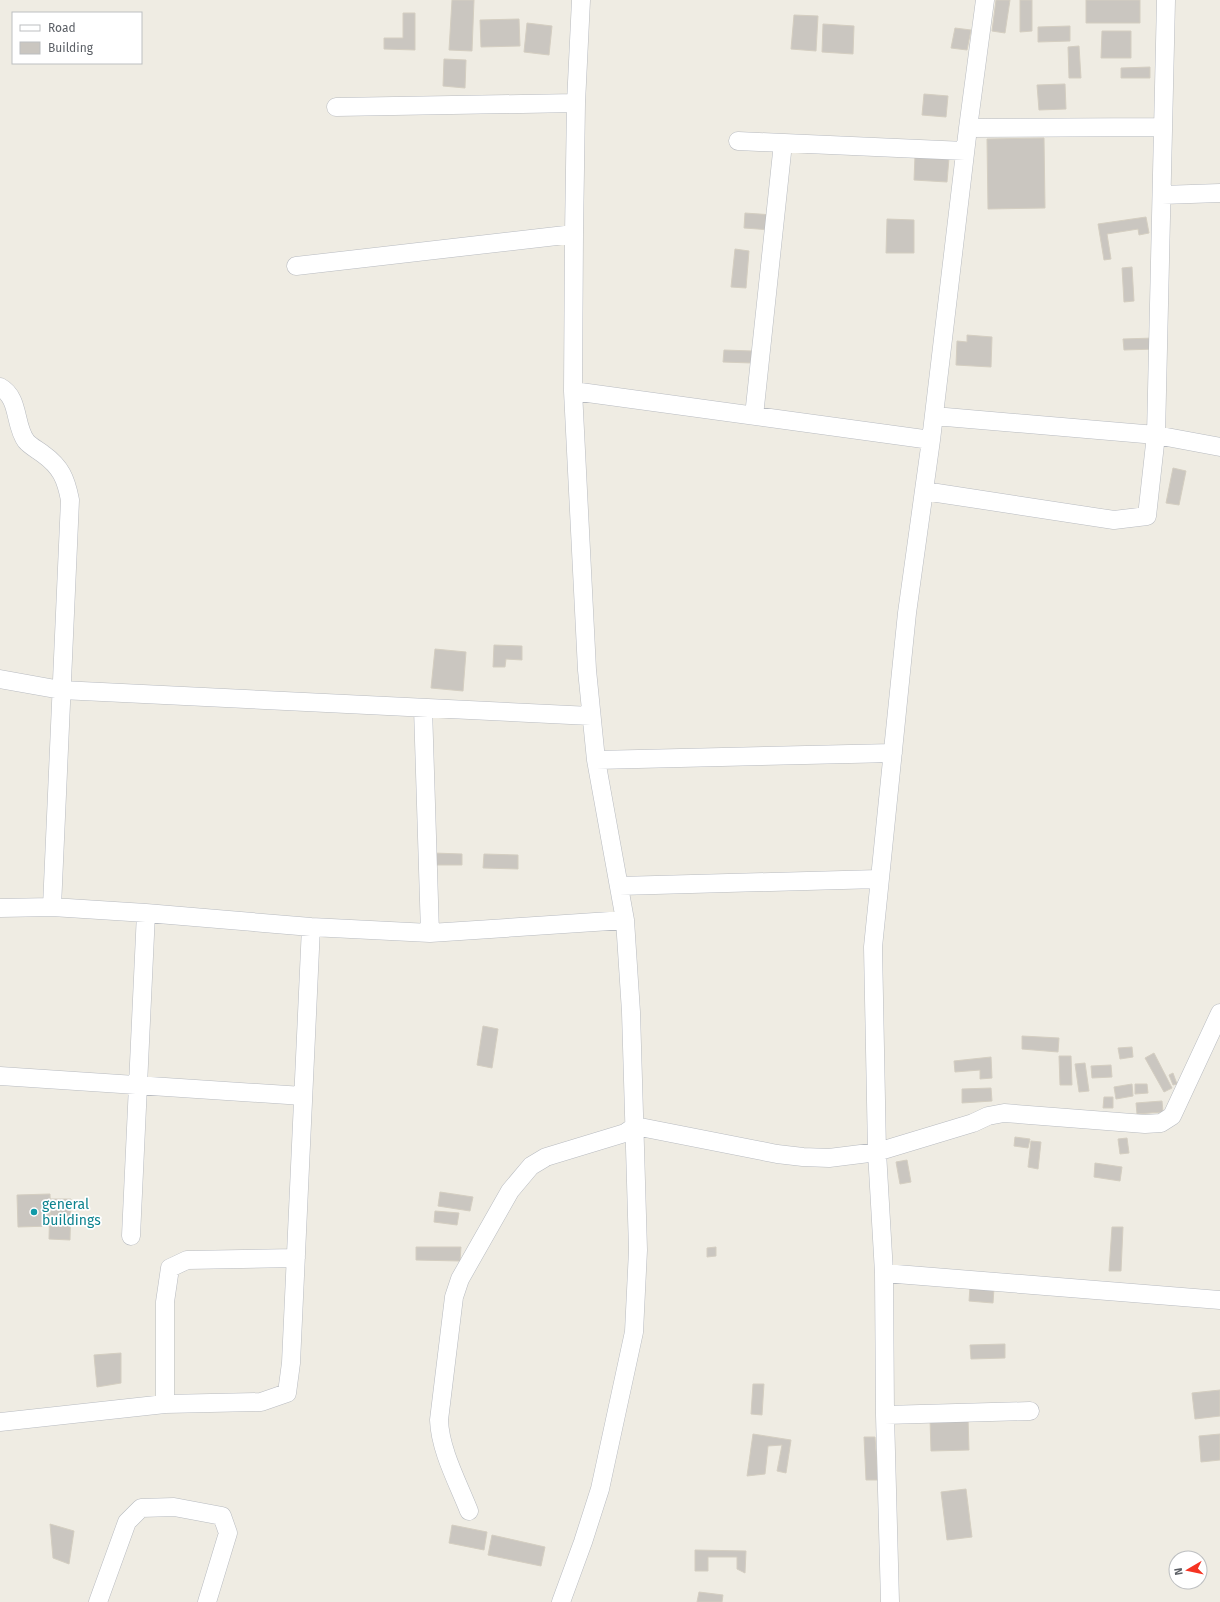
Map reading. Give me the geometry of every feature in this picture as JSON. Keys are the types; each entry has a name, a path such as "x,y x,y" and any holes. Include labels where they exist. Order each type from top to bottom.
{"street":[{"path":"561,1602 584,1542 600,1489 634,1332 638,1250 631,1012 625,920 596,760 587,670 573,391 576,103 581,0"},
{"path":"890,1602 885,1415 884,1273 877,1152 873,947 907,613 931,440 965,151 985,0"},
{"path":"924,491 1114,520 1147,516 1156,435 1166,0"},
{"path":"336,107 576,103"},
{"path":"968,128 1163,127"},
{"path":"738,141 965,151"},
{"path":"754,416 783,143"},
{"path":"1162,195 1220,193"},
{"path":"296,266 574,234"},
{"path":"0,387 11,398 26,441 55,462 67,485 70,500 52,907"},
{"path":"573,391 931,440"},
{"path":"934,416 1156,435 1220,447"},
{"path":"0,679 62,690 592,716"},
{"path":"424,708 430,933"},
{"path":"596,760 893,753"},
{"path":"619,886 879,879"},
{"path":"0,908 52,907 146,913 311,927 430,933 625,920"},
{"path":"131,1236 146,913"},
{"path":"0,1422 165,1404 261,1402 287,1393 291,1363 311,927"},
{"path":"469,1511 442,1444 438,1420 454,1297 460,1278 510,1191 531,1166 546,1157 625,1133 635,1126 777,1154 829,1158 877,1152 973,1123 988,1116 1004,1113 1145,1124 1161,1123 1172,1116 1220,1013"},
{"path":"0,1076 303,1096"},
{"path":"165,1404 165,1302 170,1268 187,1260 296,1258"},
{"path":"884,1273 1220,1300"},
{"path":"885,1415 1030,1411"},
{"path":"98,1602 127,1522 141,1508 174,1507 222,1516 228,1533 207,1602"}],"building":[{"path":"452,0 474,0 472,51 449,50"},
{"path":"996,0 1010,0 1005,33 992,31"},
{"path":"1020,0 1032,0 1032,31 1020,32"},
{"path":"1086,0 1140,0 1140,23 1086,23"},
{"path":"403,13 415,13 415,50 384,49 384,38 403,38"},
{"path":"794,15 818,16 816,51 791,49"},
{"path":"519,19 520,46 481,47 480,20"},
{"path":"527,23 552,26 549,55 524,52"},
{"path":"823,24 854,26 853,54 822,52"},
{"path":"1070,26 1070,41 1038,42 1038,27"},
{"path":"955,28 971,30 967,50 951,48"},
{"path":"1102,31 1131,31 1131,58 1101,58"},
{"path":"1079,46 1081,78 1069,78 1068,47"},
{"path":"444,59 466,60 465,88 443,86"},
{"path":"1150,67 1150,78 1121,78 1121,68"},
{"path":"1065,84 1066,109 1039,110 1037,85"},
{"path":"924,94 948,96 946,117 922,115"},
{"path":"1044,138 1045,208 988,209 987,139"},
{"path":"915,156 949,158 947,182 914,180"},
{"path":"745,213 773,215 772,230 744,228"},
{"path":"1146,217 1149,233 1139,235 1138,229 1107,234 1111,259 1104,260 1098,224"},
{"path":"887,219 914,220 914,253 886,253"},
{"path":"735,249 749,251 746,288 731,287"},
{"path":"1132,267 1134,301 1124,302 1122,268"},
{"path":"967,335 992,337 991,367 956,365 957,341 967,342"},
{"path":"1154,338 1155,349 1124,350 1123,339"},
{"path":"724,350 752,351 752,363 723,362"},
{"path":"1173,468 1186,471 1179,505 1166,503"},
{"path":"494,645 522,646 522,660 506,659 505,667 493,667"},
{"path":"435,649 466,652 463,691 431,688"},
{"path":"433,853 462,854 462,865 433,865"},
{"path":"484,854 518,855 518,869 483,868"},
{"path":"483,1026 498,1029 492,1068 477,1065"},
{"path":"1022,1036 1059,1038 1058,1052 1022,1049"},
{"path":"1132,1047 1133,1057 1120,1059 1118,1048"},
{"path":"1154,1053 1172,1088 1164,1092 1145,1058"},
{"path":"1059,1056 1071,1056 1072,1085 1060,1085"},
{"path":"991,1057 992,1078 980,1079 980,1070 955,1072 954,1061"},
{"path":"1085,1063 1089,1091 1079,1092 1075,1064"},
{"path":"1111,1065 1112,1077 1092,1078 1091,1066"},
{"path":"1173,1073 1177,1084 1173,1085 1169,1075"},
{"path":"1132,1084 1133,1096 1116,1099 1114,1087"},
{"path":"1135,1084 1147,1084 1148,1093 1135,1094"},
{"path":"991,1088 992,1101 962,1103 962,1089"},
{"path":"1104,1097 1113,1097 1113,1108 1103,1108"},
{"path":"1162,1101 1163,1112 1137,1114 1136,1103"},
{"path":"1015,1137 1030,1139 1028,1148 1014,1146"},
{"path":"1127,1138 1129,1153 1120,1154 1118,1139"},
{"path":"1031,1141 1041,1142 1038,1169 1028,1167"},
{"path":"907,1160 911,1182 900,1184 896,1162"},
{"path":"1095,1163 1122,1167 1120,1181 1094,1177"},
{"path":"440,1192 473,1197 470,1211 438,1206"},
{"name":"general buildings","path":"50,1194 51,1226 18,1227 17,1195"},
{"name":"general buildings","path":"50,1199 71,1199 70,1240 49,1239"},
{"path":"435,1211 459,1213 457,1225 434,1222"},
{"path":"1112,1227 1123,1227 1121,1271 1109,1271"},
{"path":"416,1247 461,1247 460,1261 416,1260"},
{"path":"716,1247 716,1256 707,1257 707,1248"},
{"path":"970,1287 994,1288 993,1303 969,1301"},
{"path":"1005,1344 1005,1358 971,1359 970,1345"},
{"path":"121,1353 121,1383 97,1387 94,1355"},
{"path":"753,1384 764,1384 762,1415 751,1414"},
{"path":"1220,1390 1220,1416 1195,1419 1192,1393"},
{"path":"968,1418 969,1450 931,1451 930,1419"},
{"path":"753,1434 791,1440 786,1473 777,1471 782,1445 768,1446 765,1474 747,1476"},
{"path":"1220,1434 1220,1460 1201,1462 1199,1436"},
{"path":"864,1437 875,1437 878,1480 866,1480"},
{"path":"966,1489 972,1537 947,1540 941,1492"},
{"path":"50,1524 74,1531 69,1564 53,1558"},
{"path":"452,1525 487,1532 484,1550 449,1543"},
{"path":"492,1535 545,1547 541,1566 488,1555"},
{"path":"695,1550 746,1551 745,1573 737,1569 737,1557 708,1557 708,1571 695,1571"},
{"path":"699,1592 723,1595 722,1602 697,1602"}],"place":[{"name":"general buildings","path":"34,1212"}]}
